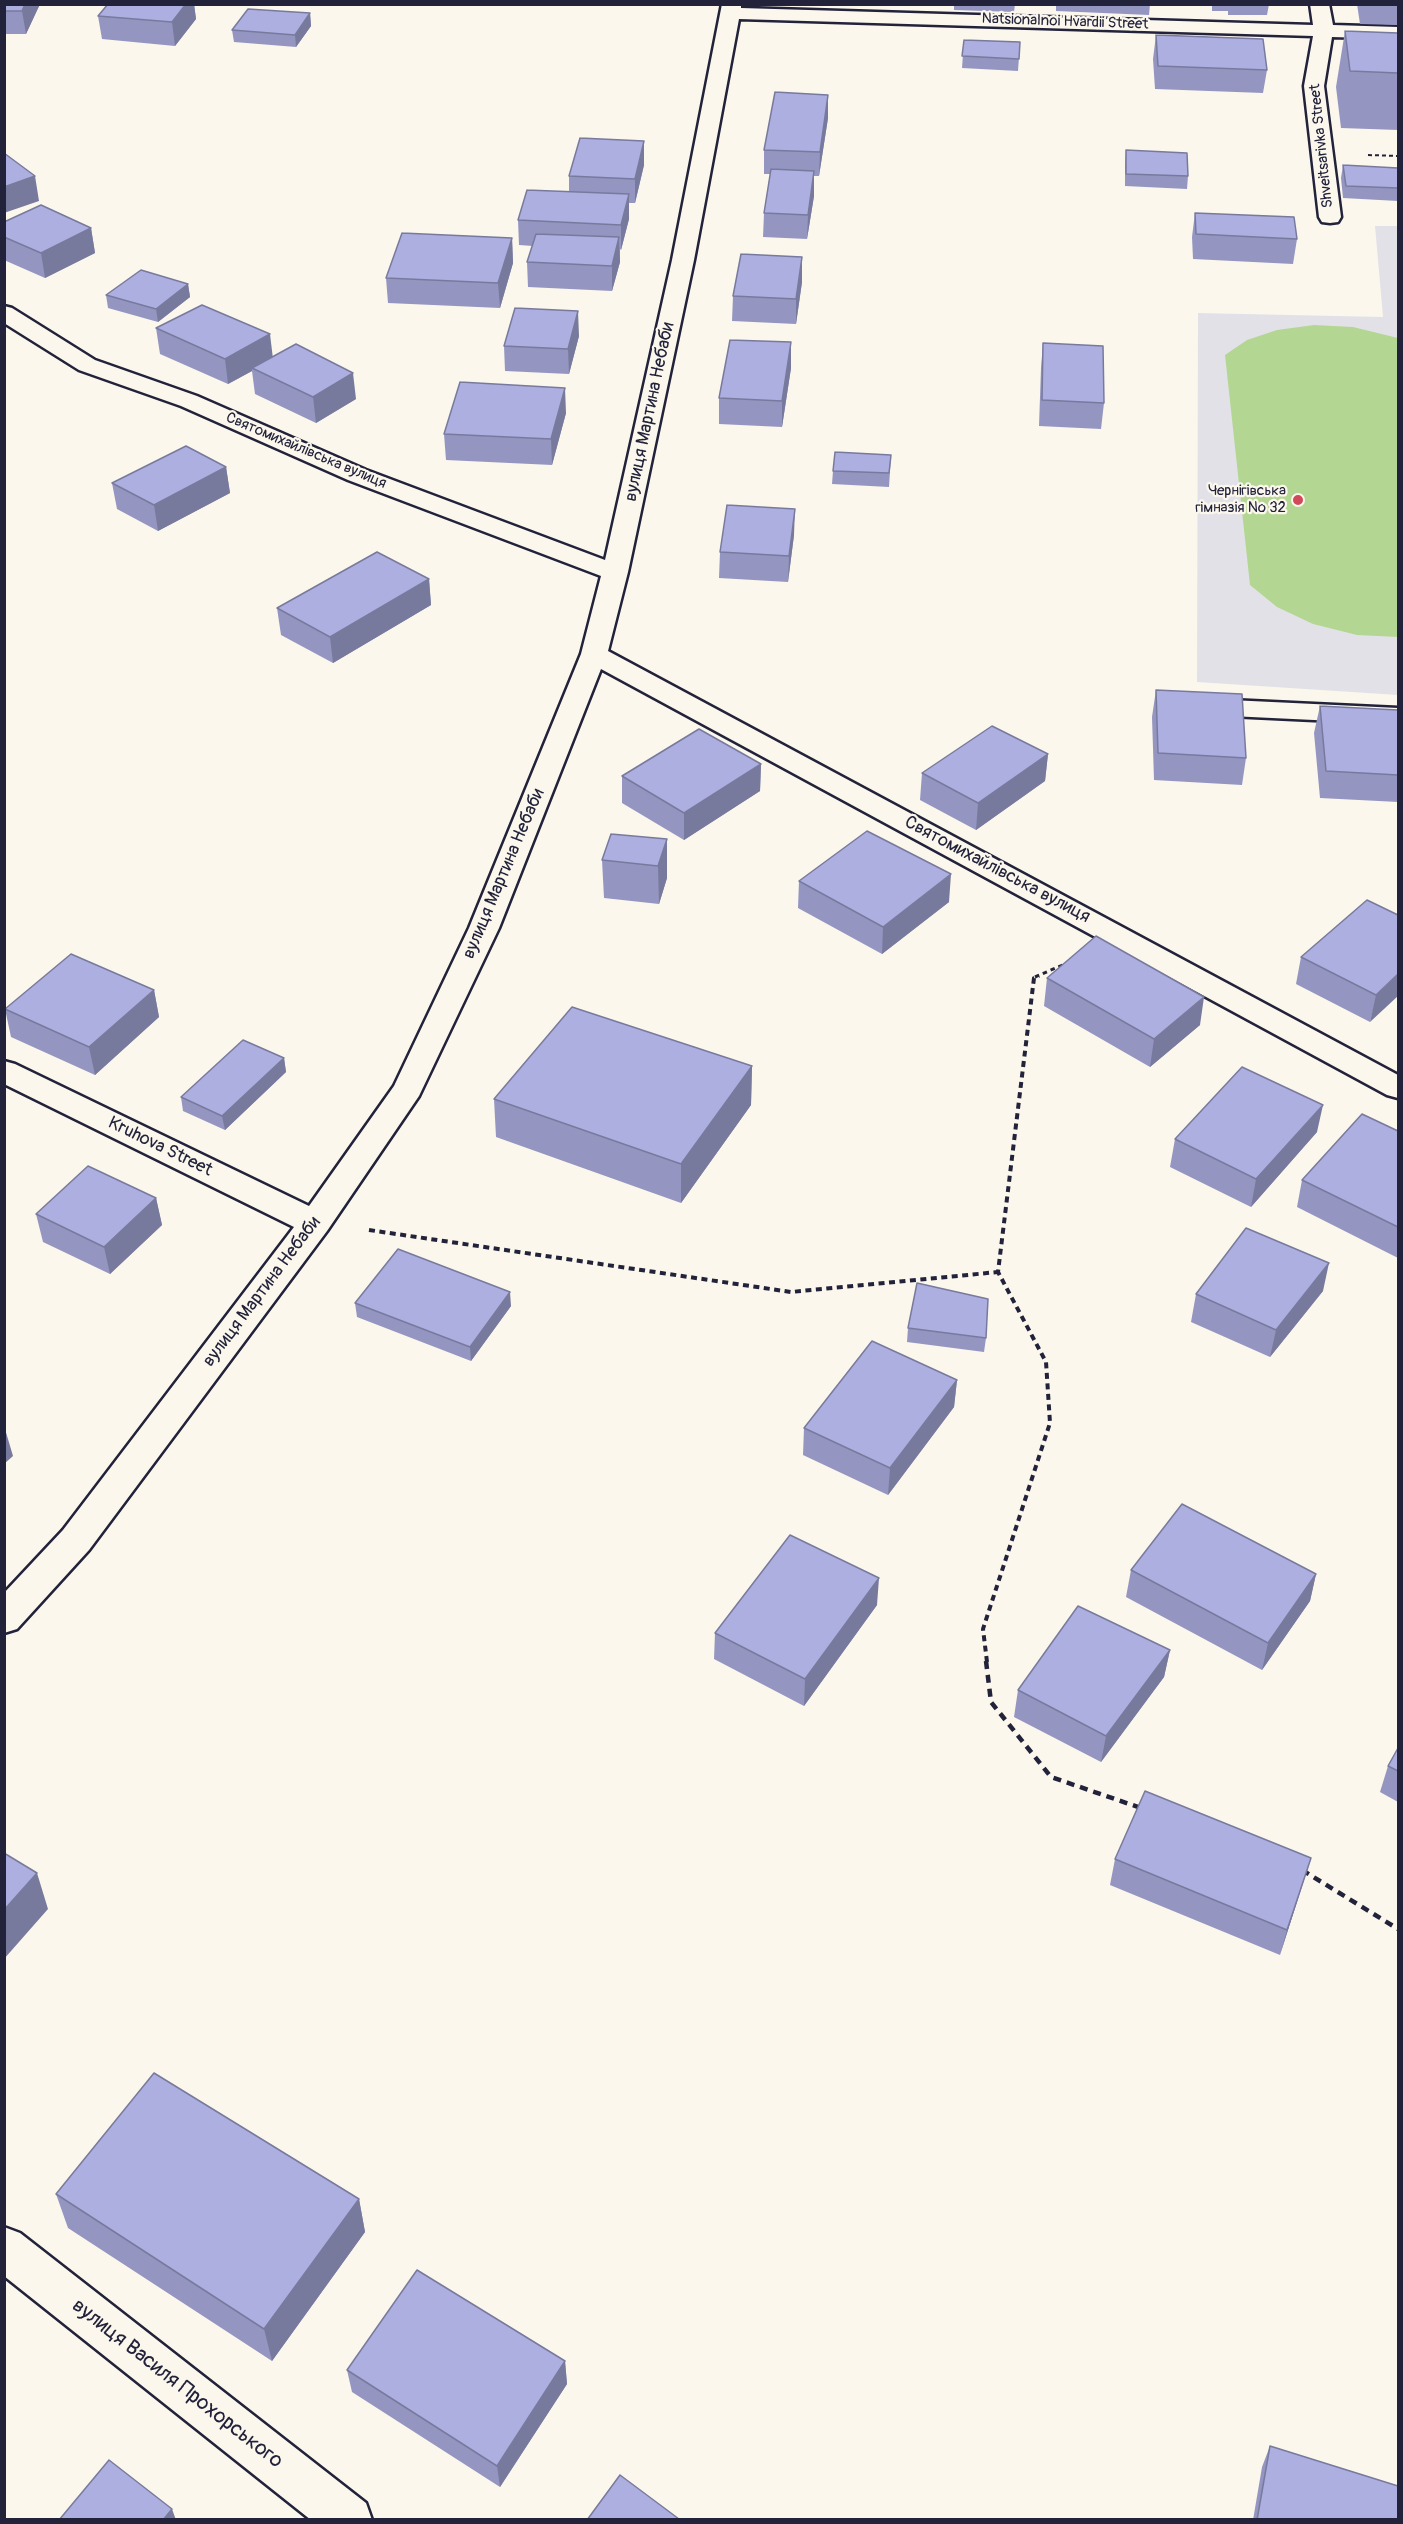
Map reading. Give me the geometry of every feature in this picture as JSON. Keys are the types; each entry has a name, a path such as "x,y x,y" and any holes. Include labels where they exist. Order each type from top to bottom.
{"street":[{"name":"Shveitsarivka Street","path":"1319,4 1324,30 1314,86 1330,218"},
{"name":"Natsionalnoi Hvardii Street","path":"731,9 1398,33"},
{"name":"вулиця Мартина Небаби","path":"4,1618 76,1540 315,1222 408,1089 484,928 594,654 615,572 683,260 731,9"},
{"name":"Святомихайлівська вулиця","path":"4,313 87,365 189,401 357,475 615,572"},
{"name":"Святомихайлівська вулиця","path":"594,654 1398,1088"},
{"path":"1209,707 1398,716"},
{"name":"Kruhova Street","path":"4,1071 315,1222"},
{"name":"вулиця Василя Прохорського","path":"4,2248 349,2520"}],"path":[{"path":"1113,933 1085,955 1034,978 998,1272 1046,1362 1050,1423 983,1629 991,1702 1051,1777 1146,1809"},
{"path":"315,1222 791,1292 998,1272"},
{"path":"1299,1869 1310,1873 1398,1929"}],"shaded area":[{"name":"Чернігівська гімназія № 32","path":"1375,226 1398,226 1398,695 1197,682 1198,313 1383,317"}],"green space":[{"name":"Чернігівська гімназія № 32","path":"1314,325 1353,327 1398,338 1398,637 1357,635 1313,624 1277,607 1250,585 1225,355 1247,340 1277,330"}],"building":[{"path":"4,4 25,4 22,11 4,11"},
{"path":"108,4 186,4 172,22 98,16"},
{"path":"248,9 310,13 295,35 232,30"},
{"path":"1345,31 1398,33 1398,73 1350,71"},
{"path":"1156,35 1263,39 1267,70 1158,66"},
{"path":"964,40 1020,42 1019,59 962,56"},
{"path":"775,92 828,95 820,152 764,150"},
{"path":"580,138 644,141 635,179 569,176"},
{"path":"1126,150 1187,153 1188,176 1126,174"},
{"path":"4,153 35,176 4,187"},
{"path":"1343,165 1398,168 1398,188 1346,186"},
{"path":"771,169 814,171 808,215 764,213"},
{"path":"527,190 629,194 621,225 518,220"},
{"path":"41,205 91,228 41,253 4,237 4,222"},
{"path":"1195,213 1294,217 1297,239 1196,234"},
{"path":"402,233 512,238 498,283 386,278"},
{"path":"536,234 619,237 612,266 527,262"},
{"path":"741,254 802,257 796,299 733,296"},
{"path":"141,270 188,284 156,309 106,295"},
{"path":"202,305 270,334 225,359 156,328"},
{"path":"515,308 578,311 568,349 504,346"},
{"path":"730,340 791,342 782,401 719,398"},
{"path":"1043,343 1103,346 1104,403 1042,400"},
{"path":"296,344 353,373 313,397 252,368"},
{"path":"460,382 565,388 551,439 444,434"},
{"path":"186,446 226,467 154,505 112,483"},
{"path":"835,452 891,455 889,473 833,471"},
{"path":"727,505 795,509 789,556 720,552"},
{"path":"377,552 429,579 330,637 277,608"},
{"path":"1156,690 1242,694 1246,758 1158,753"},
{"path":"1320,706 1398,710 1398,775 1326,771"},
{"path":"992,726 1048,754 978,803 922,773"},
{"path":"699,729 761,764 684,813 622,776"},
{"path":"867,831 951,874 883,927 799,881"},
{"path":"611,834 667,839 658,866 602,860"},
{"path":"1367,900 1398,915 1398,974 1376,995 1301,957"},
{"path":"1096,936 1204,997 1154,1039 1047,978"},
{"path":"71,954 154,990 89,1047 5,1009"},
{"path":"572,1007 752,1066 681,1164 494,1099"},
{"path":"243,1040 284,1058 222,1116 181,1097"},
{"path":"1242,1067 1323,1105 1256,1179 1175,1139"},
{"path":"1362,1114 1398,1131 1398,1227 1302,1180"},
{"path":"88,1166 156,1198 104,1247 36,1214"},
{"path":"1246,1228 1329,1263 1276,1330 1196,1294"},
{"path":"398,1249 510,1292 470,1347 355,1303"},
{"path":"917,1283 988,1299 986,1338 908,1328"},
{"path":"872,1341 957,1380 890,1468 804,1428"},
{"path":"1182,1504 1316,1574 1268,1643 1131,1570"},
{"path":"790,1535 879,1578 805,1679 715,1633"},
{"path":"1078,1606 1170,1650 1106,1736 1018,1690"},
{"path":"1398,1748 1398,1771 1388,1766"},
{"path":"1145,1791 1311,1858 1287,1930 1115,1859"},
{"path":"4,1853 37,1873 4,1910"},
{"path":"154,2073 359,2199 264,2329 56,2194"},
{"path":"417,2270 565,2361 497,2466 347,2370"},
{"path":"1270,2446 1398,2486 1398,2520 1257,2520"},
{"path":"109,2460 172,2509 163,2520 59,2520"},
{"path":"620,2475 679,2519 587,2520"}],"place":[{"name":"Чернігівська гімназія № 32","path":"1298,500"}]}
